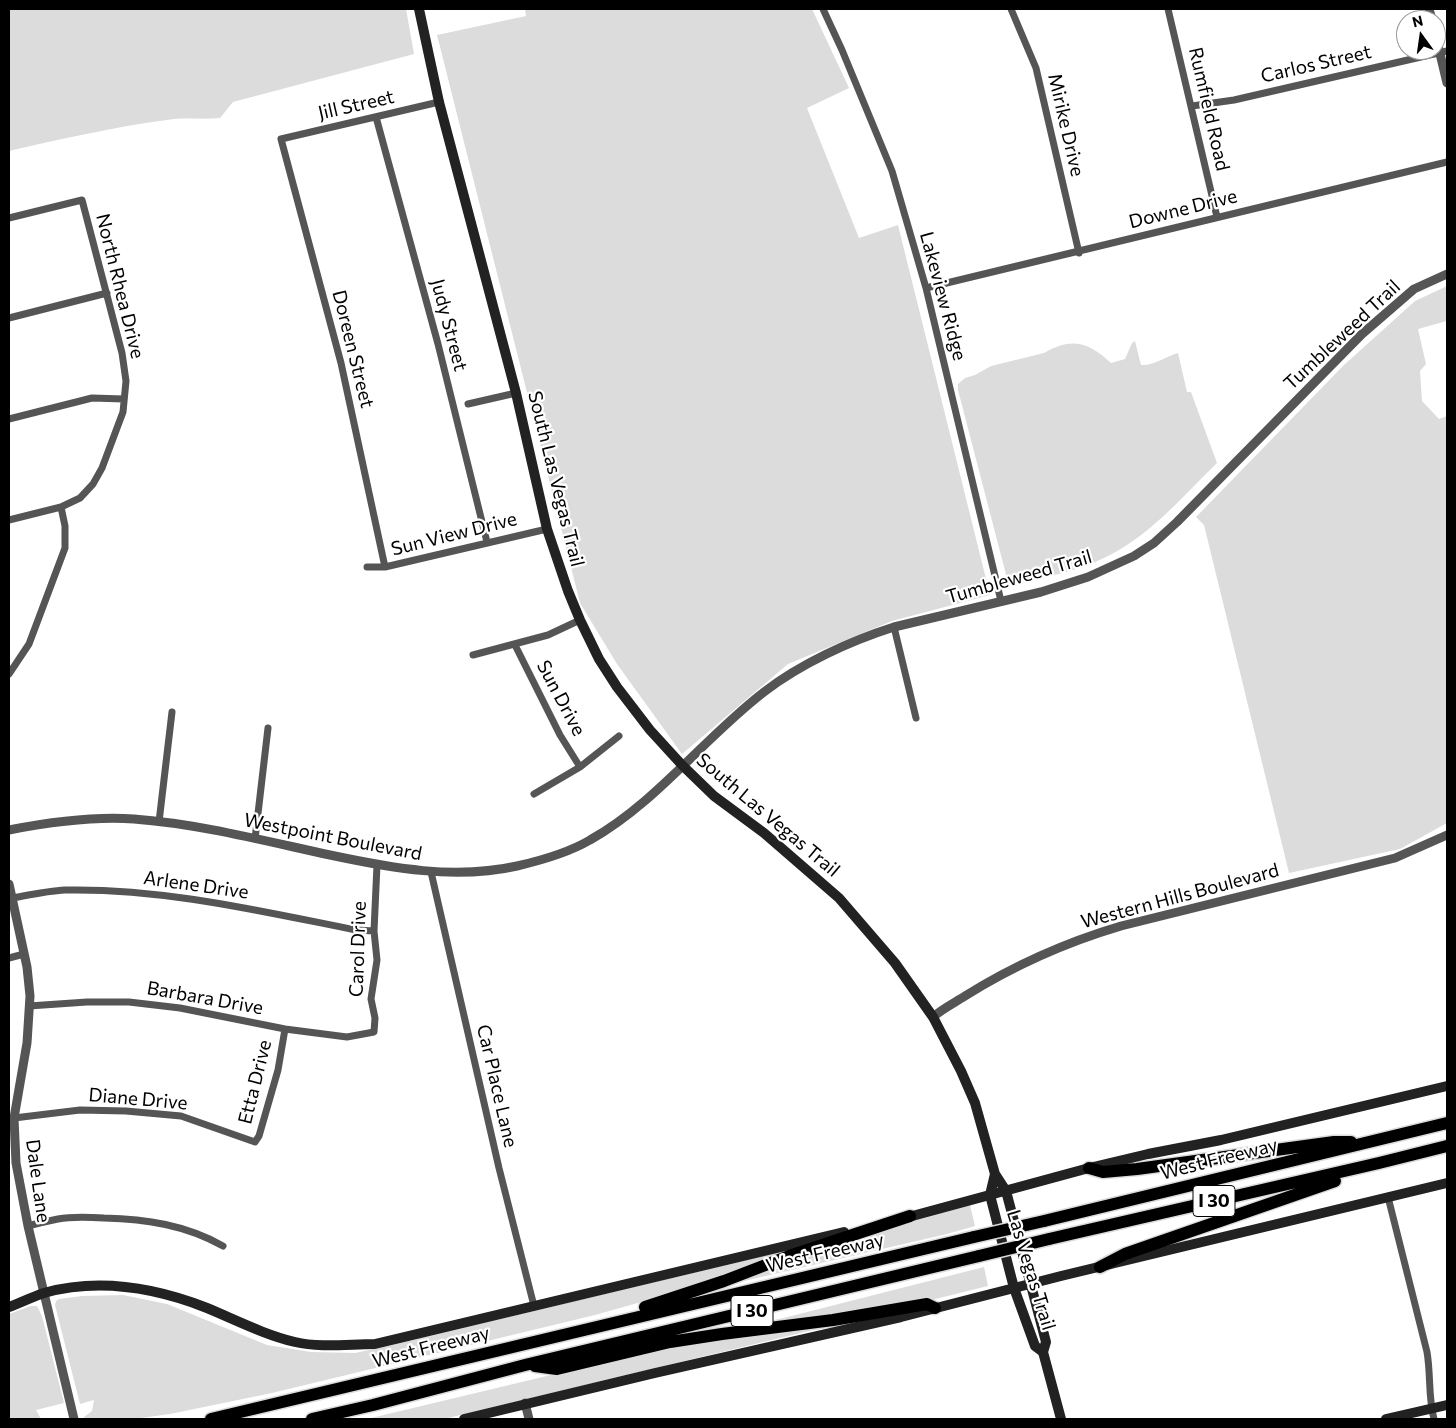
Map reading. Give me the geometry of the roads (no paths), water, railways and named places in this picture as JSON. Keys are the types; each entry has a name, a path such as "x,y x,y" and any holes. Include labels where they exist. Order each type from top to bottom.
{"highway":[{"name":"West Freeway","path":"211,1419 1447,1123"},
{"path":"1089,1168 1104,1172 1137,1170 1334,1142 1371,1142"},
{"name":"West Freeway","path":"312,1419 525,1365 1049,1239 1379,1164 1447,1146"},
{"path":"1100,1267 1125,1254 1321,1185 1352,1176 1379,1164"},
{"path":"610,1323 626,1312 724,1281 790,1256 910,1216"},
{"path":"525,1365 557,1368 670,1342 833,1320 927,1304 935,1308"},
{"path":"342,1419 373,1405"}],"main road":[{"name":"South Las Vegas Trail","path":"419,9 439,102 516,393 547,529 580,620 617,687 644,722 682,765 714,796 764,833 839,898 896,963 945,1038 975,1103 995,1174 1006,1191"},
{"name":"West Freeway","path":"9,1307 44,1294 68,1289 101,1286 133,1288 173,1296 297,1343 375,1344 910,1216 1089,1168 1221,1140 1447,1086"},
{"name":"South Las Vegas Trail","path":"990,1195 995,1174"},
{"path":"464,1419 935,1308 1447,1183"},
{"name":"Las Vegas Trail","path":"1006,1191 1046,1342 1043,1352 1061,1419"},
{"name":"Las Vegas Trail","path":"990,1195 1014,1288 1035,1346 1043,1352"},
{"path":"1386,1419 1447,1405"}],"street":[{"name":"Lakeview Ridge","path":"823,9 846,59 892,171 926,288 1001,601"},
{"name":"Mirike Drive","path":"1011,9 1036,68 1079,253"},
{"name":"Rumfield Road","path":"1168,9 1217,218"},
{"name":"Carlos Street","path":"1192,106 1234,100 1409,60"},
{"path":"1445,60 1447,83"},
{"name":"Jill Street","path":"281,139 439,102"},
{"name":"Judy Street","path":"376,117 438,344 487,542"},
{"name":"Doreen Street","path":"281,139 341,363 386,567"},
{"name":"Downe Drive","path":"926,288 1079,253 1447,162"},
{"name":"North Rhea Drive","path":"9,218 82,200 122,353 126,381 123,412 102,468 93,484 80,498 61,507 9,520"},
{"name":"Tumbleweed Trail","path":"682,765 765,691 835,650 871,634 894,627 1041,592 1088,577 1121,563 1154,542 1177,522 1362,334 1414,289 1447,274"},
{"path":"9,318 107,293"},
{"path":"468,404 516,393"},
{"path":"9,419 92,398 124,399"},
{"path":"9,674 29,644 65,548 65,526 61,507"},
{"name":"Sun View Drive","path":"368,567 386,567 547,529"},
{"path":"473,655 548,635 580,620"},
{"path":"894,627 916,718"},
{"name":"Sun Drive","path":"515,644 560,735 580,767"},
{"path":"159,822 172,712"},
{"path":"255,839 268,728"},
{"path":"534,794 580,767 619,736"},
{"name":"Westpoint Boulevard","path":"9,830 48,822 96,818 135,819 208,829 377,865 431,872 495,870 541,860 589,841 634,810 682,765"},
{"name":"Western Hills Boulevard","path":"933,1017 982,985 1046,954 1096,933 1317,876 1395,858 1447,835"},
{"name":"Carol Drive","path":"374,1032 375,1018 371,999 377,960 374,931 377,865"},
{"name":"Car Place Lane","path":"431,872 505,1193 534,1306"},
{"name":"Dale Lane","path":"9,884 24,954 30,1006 27,1043 14,1118 16,1163 28,1226 74,1419"},
{"name":"Arlene Drive","path":"12,898 64,890 139,892 214,902 356,930 374,931"},
{"path":"9,958 24,954"},
{"name":"Barbara Drive","path":"30,1006 87,1002 129,1002 180,1008 285,1029 347,1037 374,1032"},
{"name":"Etta Drive","path":"255,1142 259,1136 278,1070 285,1029"},
{"name":"Diane Drive","path":"14,1118 80,1110 126,1111 181,1116 255,1142"},
{"path":"1388,1197 1427,1352 1430,1367 1431,1409 1434,1419"},
{"path":"28,1226 59,1219 86,1217 133,1219 174,1226 206,1236 223,1246"},
{"path":"526,1404 529,1419"}]}
